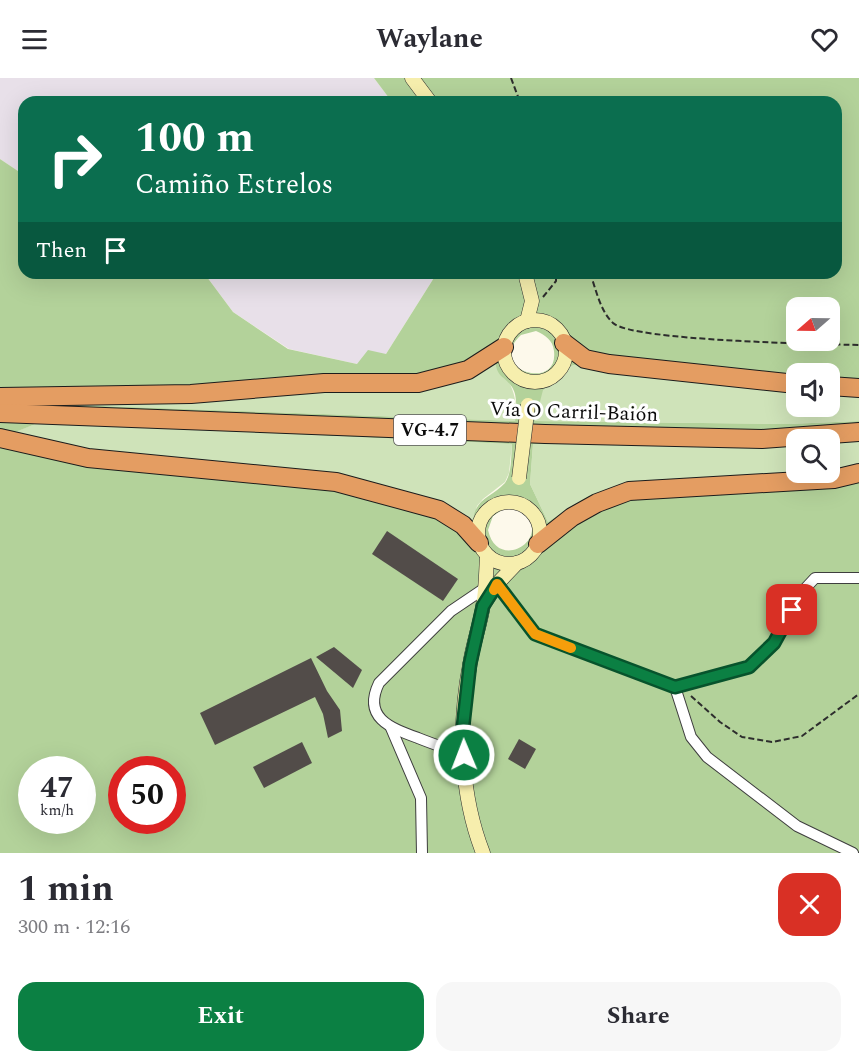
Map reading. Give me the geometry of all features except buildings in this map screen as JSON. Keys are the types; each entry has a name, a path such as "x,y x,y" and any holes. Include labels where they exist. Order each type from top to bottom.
{"highway":[{"path":"564,343 585,359 609,364 786,383"},
{"path":"0,397 191,394 324,383 418,383 468,370 504,347"},
{"path":"840,387 859,388"},
{"name":"Vía O Carril-Baión","path":"0,413 545,434 739,439 859,432"},
{"path":"0,438 88,458 336,482 439,510 463,525 483,549"},
{"path":"538,544 572,517 597,503 628,491 834,479 859,472"}],"main road":[{"path":"412,78 426,96"},
{"path":"526,279 532,301 527,321"},
{"path":"527,321 546,322 560,334 564,343 564,360 554,375 546,380 529,381 520,378 507,365 504,347 506,338 512,330 527,321"},
{"path":"516,502 529,381"},
{"path":"483,853 466,787 463,727 468,675 483,606 491,586 517,563 526,559 538,544 539,523 526,506 516,502 507,501 489,508 478,524 491,586"},
{"path":"483,549 496,562 517,563"}],"street":[{"path":"464,755 392,728 379,718 374,706 374,693 379,683 451,611 491,586 535,634 675,687 749,667 774,643 801,593 815,578 859,578"},
{"path":"675,687 691,737 707,757 796,826 853,853"},
{"path":"392,728 421,798 422,853"}],"path":[{"path":"511,78 518,96"},
{"path":"532,301 544,297 556,279"},
{"path":"592,279 603,308 614,324 625,328 659,334 761,342 859,345"},
{"path":"675,687 696,699 720,722 742,737 772,742 802,736 859,694"}],"shaded area":[{"path":"0,78 374,78 388,96 18,96 18,171 0,159"},
{"path":"208,279 433,279 386,354 357,364 289,349 233,312"}],"green space":[{"path":"374,78 859,78 859,395 840,393 840,363 786,363 786,388 681,376 595,370 574,365 543,390 535,421 788,424 859,421 859,442 840,442 840,429 786,429 786,442 533,444 530,484 548,522 587,497 614,487 646,481 786,474 786,483 840,483 840,468 859,465 859,853 0,853 0,159 18,171 18,279 208,279 233,312 288,349 357,364 368,350 386,354 433,279 842,279 842,96 388,96","holes":["536,331 552,344 554,351 552,364 546,371 526,372 516,366 511,358 512,347 521,335","495,359 499,373 514,391 515,421 76,405 74,399 472,371","38,423 512,444 511,464 505,483 476,508 473,523 269,469 145,462 13,433","505,508 522,512 532,526 531,535 519,548 501,549 493,542 488,530 493,516"]},
{"path":"495,358 509,381 514,395 515,421 75,405 74,399"},
{"path":"574,365 595,370 681,376 786,388 786,417 840,417 840,393 859,395 859,421 788,424 535,421 542,390 564,374 569,367"},
{"path":"38,423 512,444 509,473 505,482 477,506 473,524 145,462 12,433"},
{"path":"840,442 859,442 859,465 840,468"},
{"path":"786,443 786,474 645,481 614,487 548,522 530,484 533,444"}],"slow traffic":[{"path":"494,590 497,584 535,634 571,648"}],"route":[{"path":"464,755 463,727 470,664 483,606 497,584 535,634 675,687 749,667 774,643 792,610"}]}
